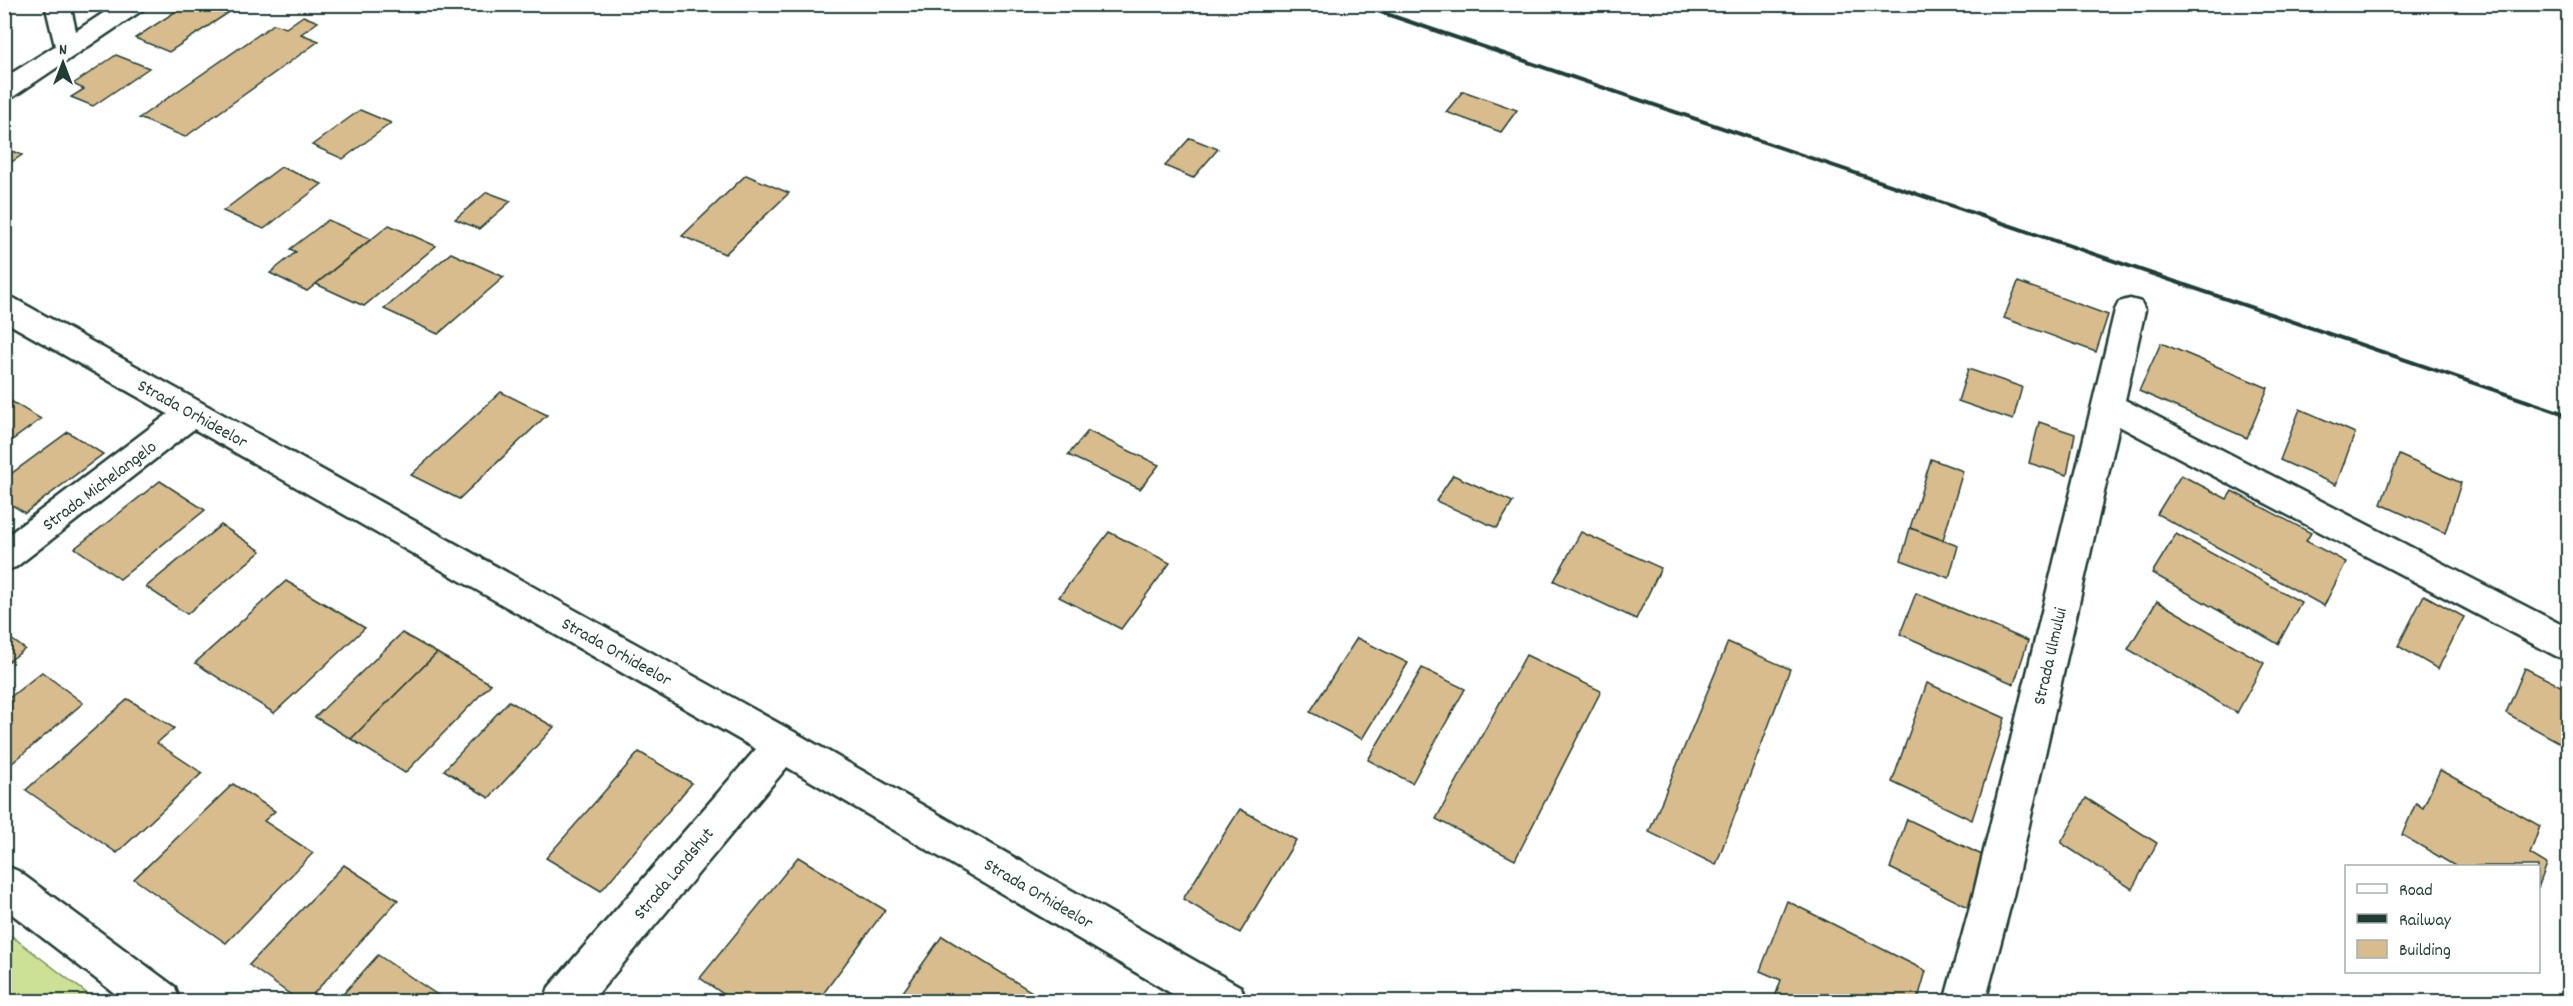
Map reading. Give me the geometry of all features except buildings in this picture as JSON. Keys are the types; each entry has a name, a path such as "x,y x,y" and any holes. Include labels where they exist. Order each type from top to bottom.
{"street":[{"path":"57,4 68,48"},
{"path":"4,91 135,4"},
{"name":"Strada Orhideelor","path":"4,307 783,745 1226,1002"},
{"name":"Strada Ulmului","path":"1964,1002 1993,896 2130,310"},
{"path":"2108,406 2568,645"},
{"name":"Strada Michelangelo","path":"4,557 193,413"},
{"name":"Strada Landshut","path":"564,1002 783,745"},
{"path":"4,884 160,1002"}],"green space":[{"path":"5,931 97,1001 5,1001"}],"railway":[{"path":"1357,4 2568,415"}]}
